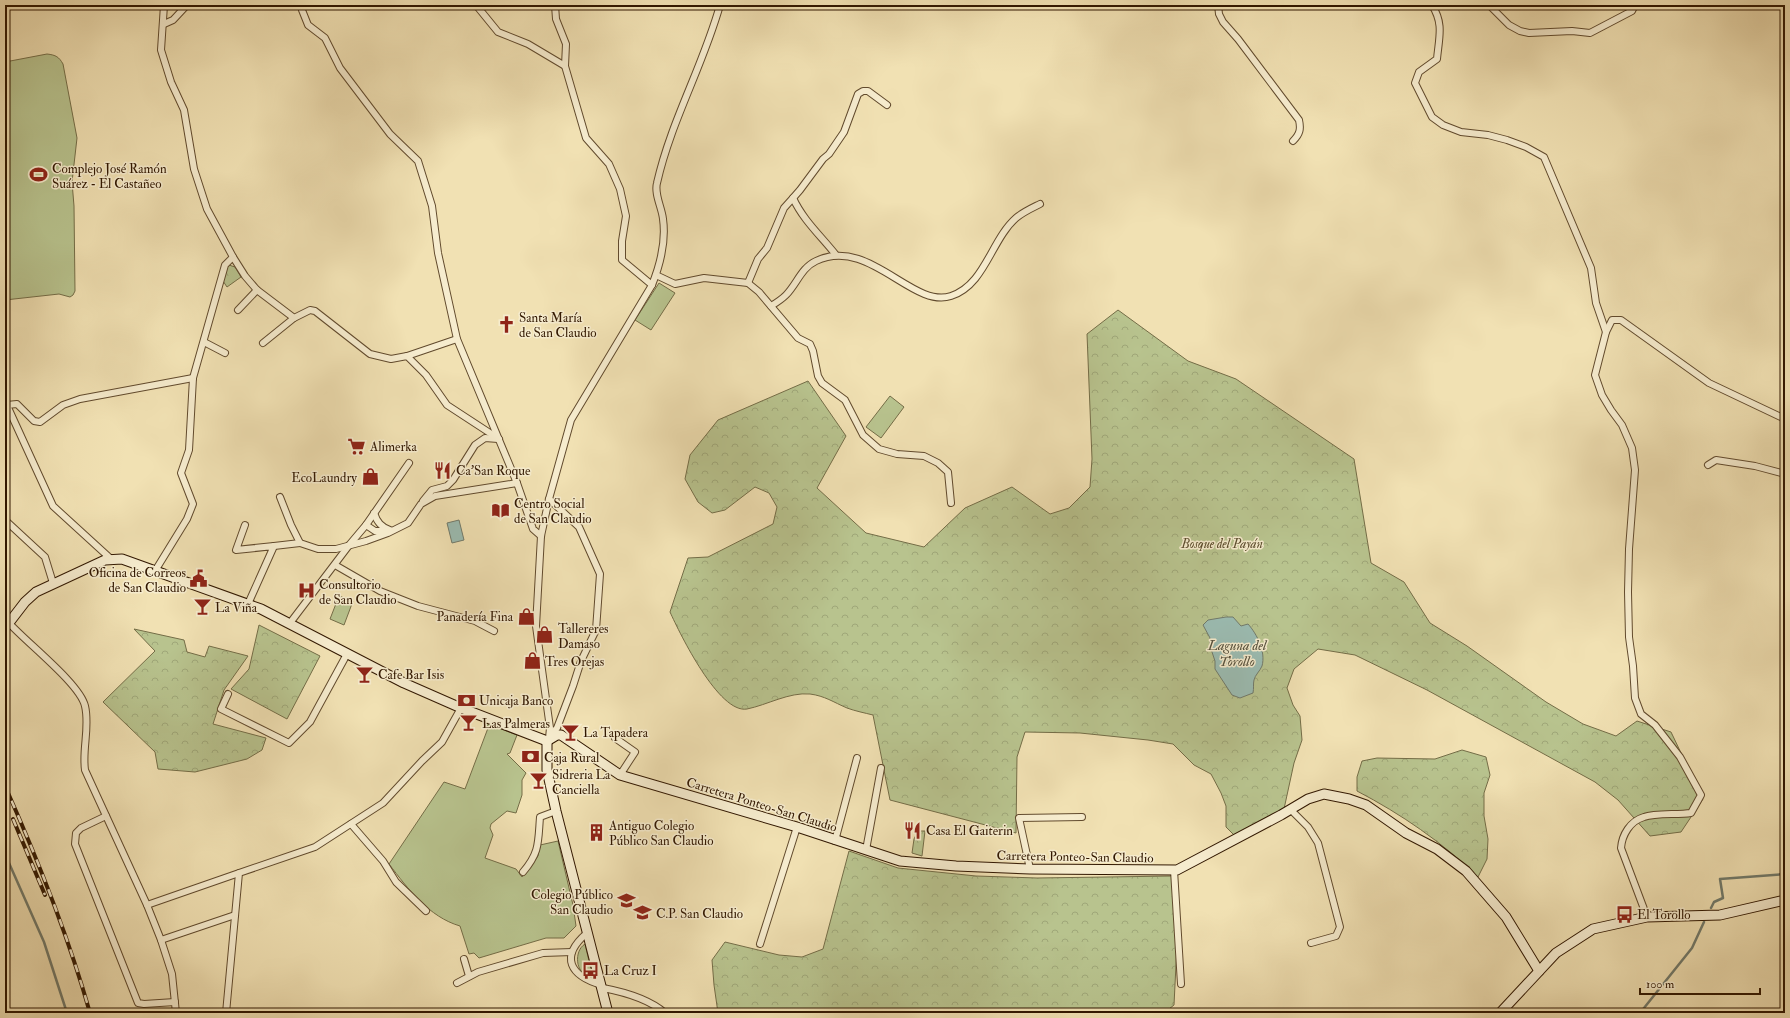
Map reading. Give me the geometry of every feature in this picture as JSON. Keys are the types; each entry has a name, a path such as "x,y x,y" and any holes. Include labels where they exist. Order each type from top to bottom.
{"street":[{"path":"164,5 164,24 161,50 171,82 184,110 194,169 207,210 245,276 257,290 294,318"},
{"path":"164,24 172,20 187,5"},
{"path":"302,5 302,10 308,25 325,38 340,68 390,134 418,161 432,206 438,253 457,339 517,483 533,529 541,536"},
{"path":"476,5 498,32 528,44 565,66"},
{"path":"555,5 556,19 566,44 565,66 586,138 609,164 620,189 626,216 622,241 622,260 652,285"},
{"path":"608,1013 556,811 547,770 546,757 550,728 536,626 541,536 549,499 571,420 588,389 652,285 656,275 663,243 664,220 656,185 674,126 700,62 720,5"},
{"path":"1218,5 1219,14 1223,22 1238,39 1299,120 1301,127 1299,134 1293,141"},
{"path":"1432,5 1438,14 1441,26 1437,59 1419,72 1415,83 1420,96 1432,117 1443,125 1461,132 1488,135 1507,140 1526,147 1544,157 1591,268 1596,303 1606,332"},
{"path":"1489,5 1509,25 1520,31 1529,33 1572,31 1590,33 1632,11 1635,5"},
{"path":"748,282 758,259 767,248 784,208 800,190 823,159 829,154 844,132 858,94 863,91 868,91 887,105"},
{"path":"793,198 804,218 836,255"},
{"path":"771,306 786,295 807,266 826,257 836,255 848,257 878,267 923,294 939,298 950,297 961,292 975,279 1005,232 1016,218 1040,204"},
{"path":"155,571 187,519 193,504 181,473 189,450 193,378 225,265 233,257"},
{"path":"656,275 675,284 704,278 748,282 798,338 810,344 813,351 818,376 822,383 845,400 863,435 879,449 897,454 924,456 938,463 948,472 951,503"},
{"path":"238,310 257,290"},
{"path":"263,343 294,318 310,310 315,311 370,354 391,359 407,356 457,339"},
{"path":"1647,917 1621,848 1622,839 1630,826 1644,817 1691,813 1701,795 1669,741 1655,725 1641,714 1635,698 1629,637 1628,585 1629,534 1635,470 1632,448 1622,425 1602,395 1595,375 1606,332 1612,320 1621,320 1709,383 1785,419"},
{"path":"204,342 225,353"},
{"path":"407,356 426,375 447,406 499,439"},
{"path":"112,559 53,506 6,403 17,404 34,421 40,422 63,405 80,399 193,378"},
{"path":"244,525 236,550 300,543 318,549 336,549 373,538 408,523 432,490 447,486 453,480 475,445 485,438 499,439"},
{"path":"1708,465 1716,460 1755,466 1785,474"},
{"path":"290,623 366,525 409,463"},
{"path":"421,504 435,496 517,483"},
{"path":"280,498 300,543"},
{"path":"548,740 557,728 581,661 596,630 600,574 579,527 549,499"},
{"path":"374,513 377,521 383,528 392,531"},
{"path":"5,520 45,557 54,583"},
{"path":"366,525 375,531 392,531"},
{"path":"366,525 367,532 373,538"},
{"path":"248,604 274,546"},
{"path":"176,1013 172,974 161,940 147,905 85,770 84,752 86,712 83,699 73,685 7,626 31,596 54,583 112,559 122,559 199,588 248,604 290,623 404,683 461,708 548,740"},
{"path":"336,565 387,594 418,606 475,621 494,631"},
{"path":"228,694 221,709 289,742 310,722 347,654"},
{"path":"147,905 315,847 383,803 442,742 461,708"},
{"name":"Carretera Ponteo-San Claudio","path":"548,740 557,735 561,735 620,775 797,827 900,861 956,866 1030,869 1177,870 1308,799 1324,794 1349,799 1366,804 1406,833 1437,849 1466,871 1506,917 1539,971"},
{"path":"615,738 635,752 620,775"},
{"path":"836,841 857,758"},
{"path":"866,850 880,768"},
{"path":"1290,810 1308,827 1318,843 1340,927 1336,936 1311,943"},
{"path":"523,872 530,864 538,850 540,817 556,811"},
{"path":"106,816 81,828 76,833 75,844 138,1003 175,1002"},
{"path":"1030,869 1020,818 1082,817"},
{"path":"351,824 383,861 396,882 426,911"},
{"path":"760,944 797,827"},
{"path":"1174,870 1181,984"},
{"path":"226,1013 239,873"},
{"path":"1500,1013 1556,953 1593,929 1647,917 1720,915 1785,900"},
{"path":"161,940 235,915"},
{"path":"587,933 578,941 572,952 572,966 577,974 602,987 646,1001 657,1006 665,1013"},
{"path":"457,983 469,976 543,953 572,952"},
{"path":"464,958 469,976"}],"green space":[{"name":"Complejo José Ramón Suárez - El Castañeo","path":"47,54 57,57 63,64 77,138 72,182 74,206 75,291 70,297 59,294 5,300 5,62"},
{"path":"229,265 235,267 241,277 227,287 223,281"},
{"path":"659,283 675,293 651,330 635,320"},
{"name":"Bosque del Payán","path":"1118,310 1188,361 1236,379 1354,459 1371,563 1404,582 1430,623 1467,646 1546,702 1583,724 1616,736 1637,721 1671,732 1703,799 1681,832 1650,836 1618,800 1595,782 1427,690 1355,655 1318,649 1294,669 1287,688 1293,705 1300,716 1302,740 1294,763 1284,809 1234,835 1226,827 1226,806 1211,774 1194,765 1173,744 1080,733 1025,732 1017,757 1016,833 890,800 873,715 850,709 825,698 810,694 794,695 747,709 736,707 725,699 713,686 691,654 670,612 688,558 708,557 773,524 777,507 769,493 755,487 725,510 712,513 698,502 685,479 690,455 718,420 808,381 846,436 817,488 866,533 924,547 965,508 1012,487 1050,514 1069,508 1090,487 1092,459 1087,334"},
{"path":"890,396 904,407 881,438 866,427"},
{"path":"339,596 353,601 344,625 330,619"},
{"path":"259,625 320,656 287,719 231,689 249,669"},
{"path":"134,629 184,640 187,652 205,657 209,646 248,656 224,690 213,724 266,738 262,750 247,759 195,772 158,769 155,752 103,702 155,651"},
{"path":"486,723 517,735 510,753 507,754 526,773 522,780 522,795 516,813 507,811 491,824 490,828 493,835 485,858 516,869 522,877 538,856 540,845 558,841 573,905 576,926 564,938 546,938 479,958 474,953 469,954 460,926 438,916 429,909 404,883 389,864 444,782 465,789 488,728"},
{"path":"1462,750 1486,757 1490,775 1484,793 1484,816 1488,839 1487,859 1478,877 1435,840 1405,819 1357,791 1357,777 1362,761 1377,758 1435,759"},
{"path":"918,831 925,831 922,856 912,853 914,839"},
{"path":"849,851 898,868 976,876 1037,878 1174,876 1178,924 1174,1005 1164,1013 718,1013 712,960 725,942 779,955 802,957 823,949"},
{"path":"585,944 592,974 583,973 578,964 578,953"}],"water":[{"path":"459,520 464,540 452,543 447,523"},
{"name":"Laguna del Torollo","path":"1233,617 1241,626 1248,624 1255,633 1262,649 1262,666 1255,676 1253,693 1240,698 1232,695 1215,669 1215,661 1210,646 1210,638 1203,625 1208,620"}],"waterway":[{"path":"5,854 44,942 67,1013"},
{"path":"1711,908 1714,902 1723,898 1720,879 1785,874"},
{"path":"1640,1013 1692,948 1704,922"}],"railway":[{"path":"5,786 52,898 90,1013"},
{"path":"13,819 45,895"}],"place":[{"name":"Complejo José Ramón Suárez - El Castañeo","path":"39,175"},
{"name":"Santa María de San Claudio","path":"506,324"},
{"name":"Alimerka","path":"357,446"},
{"name":"Ca'San Roque","path":"443,470"},
{"name":"EcoLaundry","path":"370,477"},
{"name":"Centro Social de San Claudio","path":"501,510"},
{"name":"Oficina de Correos de San Claudio","path":"199,579"},
{"name":"Consultorio de San Claudio","path":"306,591"},
{"name":"La Viña","path":"202,607"},
{"name":"Panadería Fina","path":"526,616"},
{"name":"Tallereres Damaso","path":"545,635"},
{"name":"Tres Orejas","path":"532,661"},
{"name":"Cafe Bar Isis","path":"365,674"},
{"name":"Unicaja Banco","path":"466,700"},
{"name":"Las Palmeras","path":"469,723"},
{"name":"La Tapadera","path":"570,732"},
{"name":"Caja Rural","path":"531,757"},
{"name":"Sidreria La Canciella","path":"539,781"},
{"name":"Casa El Gaiterin","path":"913,830"},
{"name":"Antiguo Colegio Público San Claudio","path":"596,832"},
{"name":"Colegio Público San Claudio","path":"626,901"},
{"name":"C.P. San Claudio","path":"643,913"},
{"name":"El Torollo","path":"1624,914"},
{"name":"La Cruz I","path":"591,970"}]}
